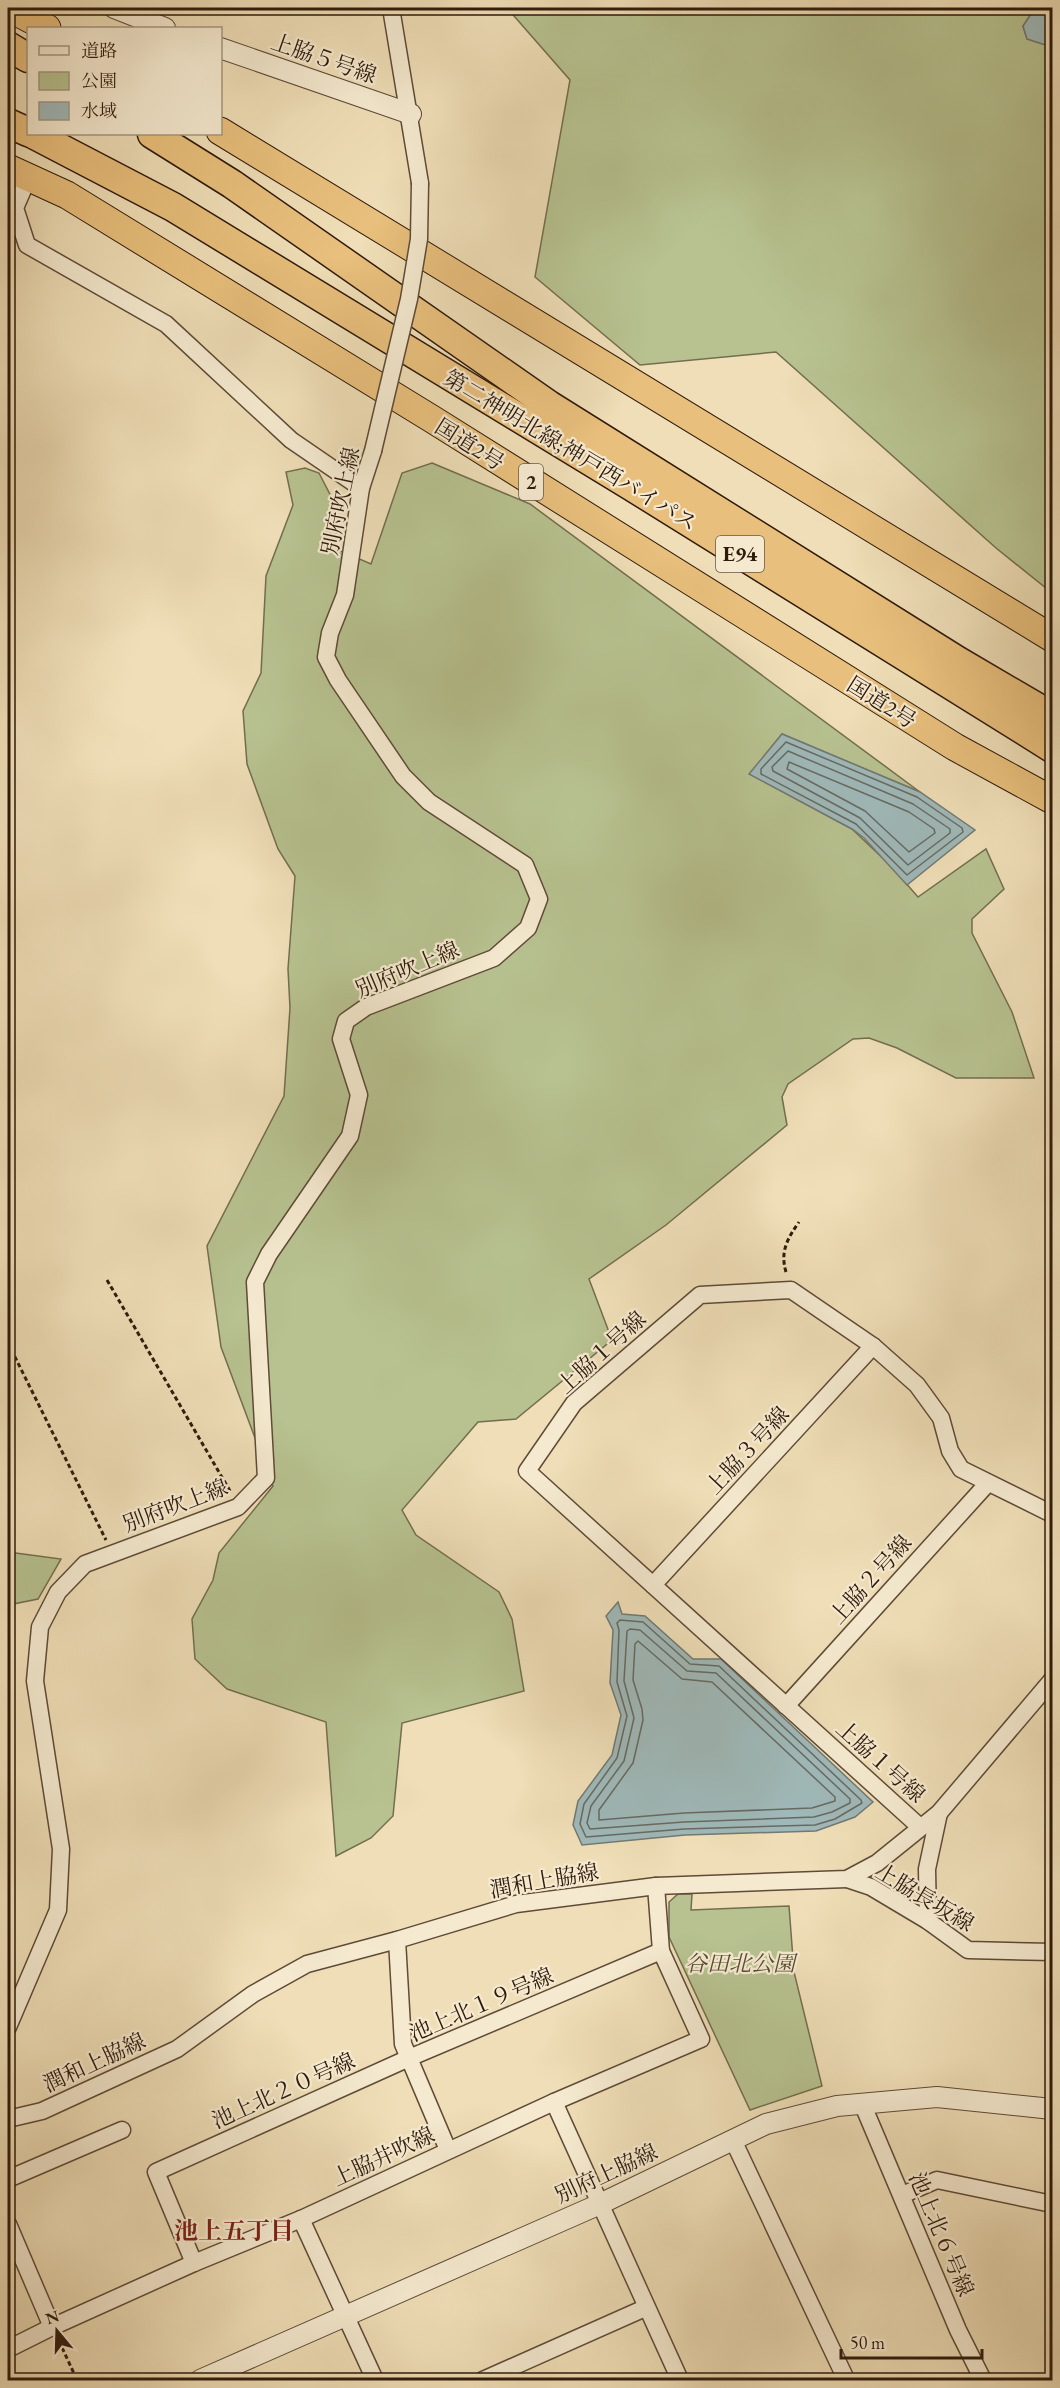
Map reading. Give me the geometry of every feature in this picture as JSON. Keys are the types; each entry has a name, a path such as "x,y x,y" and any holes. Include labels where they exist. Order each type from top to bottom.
{"highway":[{"path":"9,8 45,27"},
{"path":"8,46 27,57"},
{"path":"8,123 27,132"},
{"path":"222,132 1053,638"},
{"name":"第二神明北線;神戸西バイパス","path":"35,135 173,207 631,486 1053,748"},
{"name":"第二神明北線;神戸西バイパス","path":"154,135 232,184 549,405 958,661 1053,716"},
{"name":"国道2号","path":"18,173 78,201 432,419 955,747 1053,800"}],"street":[{"path":"114,8 162,27"},
{"name":"別府吹上線","path":"8,2027 58,1910 61,1849 35,1681 40,1627 58,1592 84,1564 238,1507 266,1478 255,1282 269,1254 350,1136 359,1095 341,1040 346,1021 366,1007 494,958 528,928 539,899 525,865 429,802 403,776 338,680 326,657 330,633 345,595 362,488 409,299 419,239 420,183 411,114 392,8"},
{"name":"上脇５号線","path":"222,49 411,114"},
{"path":"18,173 15,208 27,245 166,324 291,440 362,488"},
{"path":"791,1290 873,1346 917,1385 941,1418 950,1451 961,1469 1053,1514"},
{"name":"上脇１号線","path":"791,1290 700,1295 574,1402 527,1471 920,1827"},
{"name":"上脇３号線","path":"653,1585 873,1346"},
{"name":"上脇２号線","path":"786,1706 988,1483"},
{"name":"潤和上脇線","path":"8,2119 42,2111 177,2049 253,1994 307,1964 516,1904 656,1886 847,1879 877,1863 905,1843 920,1827 939,1813 1053,1680"},
{"path":"928,1920 927,1869 939,1813"},
{"name":"上脇長坂線","path":"847,1879 871,1887 928,1920 968,1950 1053,1952"},
{"path":"656,1886 661,1951"},
{"path":"397,1940 403,2044 409,2058"},
{"name":"池上北１９号線","path":"448,2150 409,2058 661,1951"},
{"name":"上脇井吹線","path":"8,2349 194,2263 301,2219 554,2102 701,2039 661,1951"},
{"name":"池上北２０号線","path":"194,2263 156,2172 409,2058"},
{"name":"別府上脇線","path":"200,2380 600,2204 766,2124 837,2106 937,2097 1053,2109"},
{"path":"554,2102 645,2308 680,2380"},
{"name":"池上北６号線","path":"862,2103 958,2330 983,2380"},
{"path":"8,2179 122,2130"},
{"path":"733,2140 844,2375"},
{"path":"902,2195 937,2180 1053,2204"},
{"path":"301,2219 375,2380"},
{"path":"8,2224 52,2327"},
{"path":"483,2380 645,2308"}],"path":[{"path":"791,1290 782,1258 788,1237 799,1222"},
{"path":"107,1280 208,1450 238,1507"},
{"path":"8,1343 112,1552"},
{"path":"52,2327 76,2380"}],"green space":[{"path":"507,8 1035,8 1023,26 1027,39 1052,47 1052,593 996,548 776,352 640,365 535,277 570,80"},
{"path":"432,463 530,504 920,792 782,734 750,774 852,829 891,866 918,897 986,849 1004,889 972,919 972,933 1012,1012 1034,1078 956,1078 897,1048 869,1038 853,1039 788,1084 782,1097 787,1125 666,1225 589,1279 612,1340 516,1419 478,1422 402,1510 416,1535 499,1592 512,1619 524,1691 402,1723 393,1816 371,1838 336,1856 326,1722 227,1689 195,1659 192,1619 213,1580 219,1553 273,1486 221,1347 207,1246 284,1096 290,1008 288,969 295,876 278,849 247,764 243,711 261,673 266,576 293,505 286,472 305,468 319,473 337,508 336,549 371,564 402,473"},
{"path":"8,1552 61,1559 38,1599 8,1605"},
{"name":"谷田北公園","path":"678,1894 692,1894 691,1910 789,1906 794,1972 822,2086 750,2110 669,1937 669,1902"}],"water":[{"path":"1035,8 1052,8 1052,47 1027,39 1023,26"},
{"path":"782,734 920,792 975,830 907,885 864,838 852,829 749,774"},
{"path":"618,1602 622,1614 645,1616 693,1659 721,1659 873,1802 855,1817 816,1831 685,1835 582,1845 573,1825 578,1801 612,1755 621,1715 610,1683 613,1630 606,1616"}],"district":[{"name":"池上五丁目","path":"234,2231"}]}
